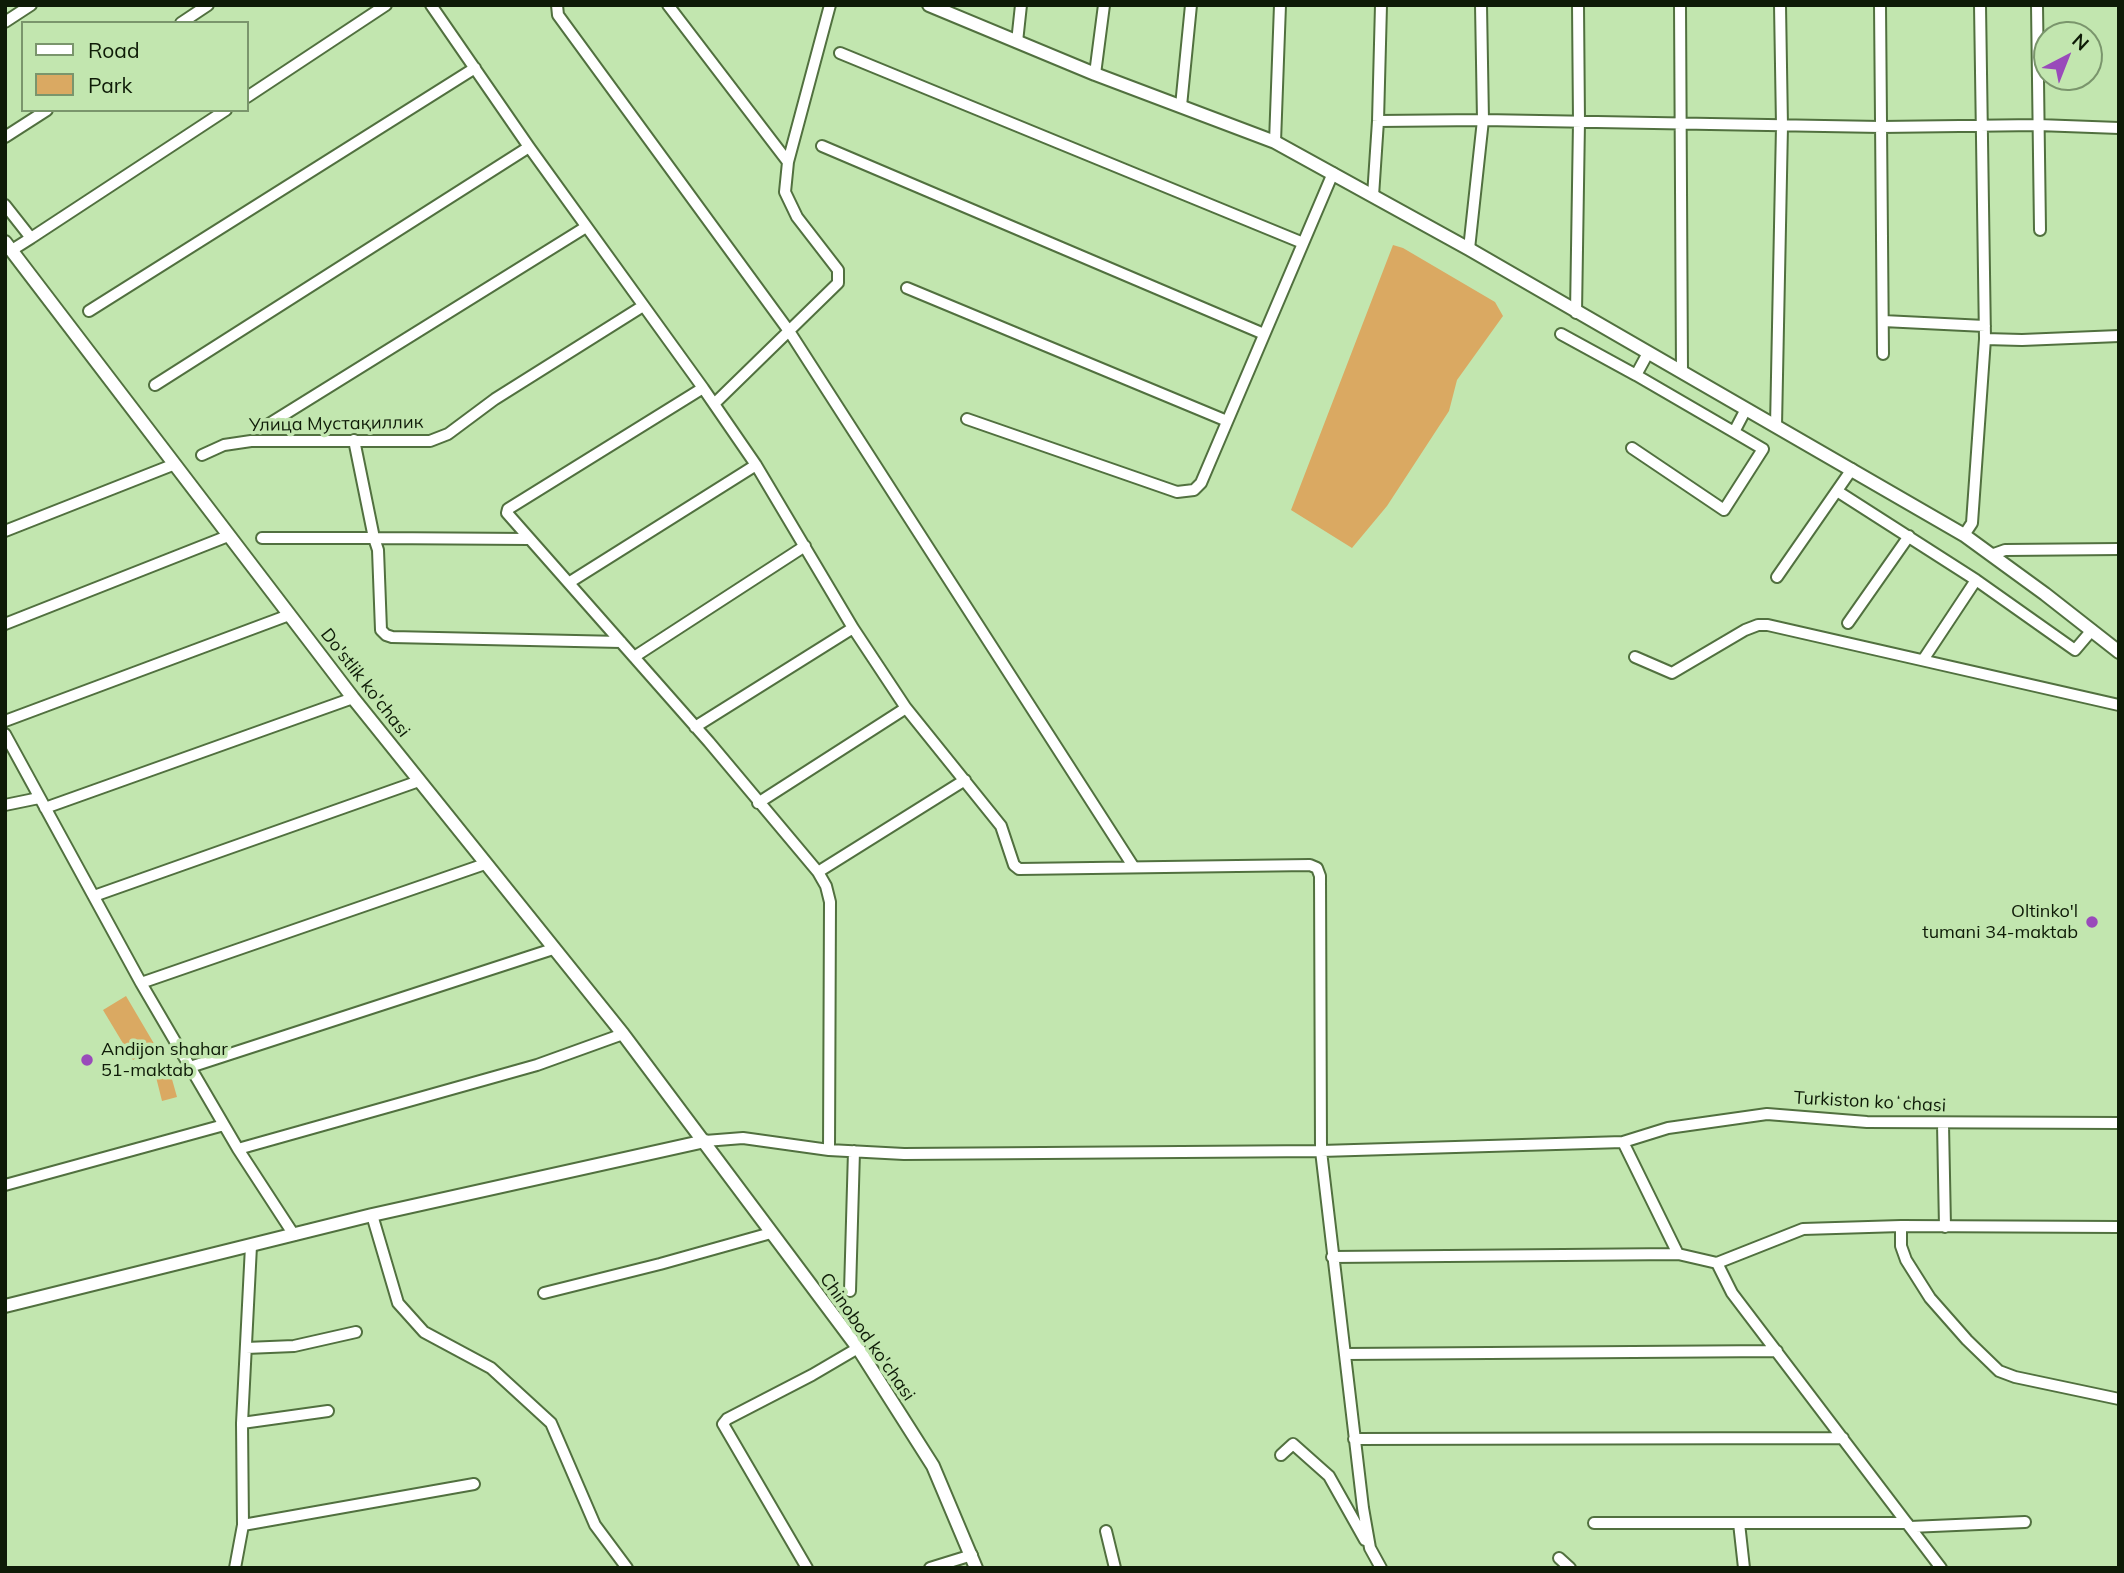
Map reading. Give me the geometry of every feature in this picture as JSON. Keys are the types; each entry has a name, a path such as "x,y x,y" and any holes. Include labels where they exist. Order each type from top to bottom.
{"street":[{"path":"5,22 31,5"},
{"path":"184,21 208,5"},
{"path":"248,96 386,5"},
{"path":"431,5 756,465 853,628 906,708 1000,826 1011,861 1018,869 1310,865 1317,868 1320,876 1321,1151 1354,1440 1370,1548"},
{"path":"557,5 558,15 789,331 1133,866"},
{"path":"668,5 788,162"},
{"path":"714,404 838,283 838,270 797,217 785,192 788,162 830,5"},
{"path":"1017,42 1021,5"},
{"path":"1095,74 1104,5"},
{"path":"1181,106 1191,5"},
{"path":"1275,142 1280,5"},
{"path":"1373,195 1381,5"},
{"path":"1469,249 1483,120 1481,5"},
{"path":"1576,313 1578,5"},
{"path":"1679,5 1682,372"},
{"path":"1776,426 1782,126 1780,5"},
{"path":"1880,5 1883,354"},
{"path":"1964,535 1972,523 1985,339 1980,5"},
{"path":"2037,5 2040,230"},
{"path":"931,6 1095,74 1275,142 1373,195 1852,468 1964,535 2119,652"},
{"path":"840,52 1303,243"},
{"path":"89,311 475,68"},
{"path":"5,137 44,112"},
{"path":"9,246 31,238 223,112"},
{"path":"1378,121 1483,120 1881,127 2038,125 2119,128"},
{"path":"822,146 1264,334"},
{"path":"155,385 529,147"},
{"path":"967,419 1177,492 1194,490 1201,483 1332,173"},
{"path":"5,205 31,238"},
{"path":"269,424 586,227"},
{"name":"Do'stlik ko'chasi","path":"9,246 353,698 623,1034 705,1141"},
{"path":"907,288 1227,421"},
{"name":"Улица Мустақиллик","path":"202,455 224,445 251,441 430,441 448,434 495,399 643,306"},
{"path":"1883,321 1985,326"},
{"path":"1561,334 1763,449 1724,510 1632,448"},
{"path":"1985,339 2119,336"},
{"path":"1636,375 1648,353"},
{"path":"703,388 508,509 509,517 570,582 695,727 818,872 826,886 830,902 829,1150"},
{"path":"1734,432 1746,409"},
{"path":"354,439 378,550 381,630 386,635 621,642"},
{"path":"5,531 175,464"},
{"path":"570,582 756,465"},
{"path":"1777,577 1852,468"},
{"path":"1837,491 1976,580 2075,650 2092,630"},
{"path":"5,624 228,536"},
{"path":"1848,623 1909,536"},
{"path":"262,538 529,539"},
{"path":"634,656 805,546"},
{"path":"1992,555 2005,550 2119,549"},
{"path":"1923,660 1976,580"},
{"path":"5,721 289,615"},
{"path":"1635,657 1672,673 1745,630 1758,625 1768,625 2119,705"},
{"path":"695,727 853,628"},
{"path":"5,805 42,803 353,698"},
{"path":"758,803 906,708"},
{"path":"5,734 141,983 238,1149 294,1235"},
{"path":"818,872 965,780"},
{"path":"94,896 419,781"},
{"path":"141,983 485,864"},
{"path":"190,1067 553,949"},
{"path":"238,1149 537,1065 623,1034"},
{"name":"Turkiston koʻchasi","path":"705,1141 743,1138 829,1150 918,1154 1321,1151 1623,1142 1668,1128 1767,1114 1867,1122 1943,1124 2119,1123"},
{"path":"1943,1124 1945,1227"},
{"path":"5,1185 224,1125"},
{"path":"5,1306 372,1215 705,1141"},
{"name":"Chinobod ko'chasi","path":"705,1141 858,1348 933,1466 974,1561"},
{"path":"1623,1142 1678,1254"},
{"path":"850,1291 854,1151"},
{"path":"372,1215 398,1303 424,1332 491,1368 551,1423 595,1525 627,1568"},
{"path":"1901,1226 1901,1246 1912,1272 1947,1319 1999,1371 2015,1377 2119,1399"},
{"path":"1332,1257 1678,1254 1717,1264 1803,1228 2119,1227"},
{"path":"544,1293 660,1265 771,1233"},
{"path":"235,1568 243,1525 242,1423 251,1246"},
{"path":"1717,1264 1732,1293 1941,1568"},
{"path":"246,1348 294,1346 356,1332"},
{"path":"807,1568 723,1424 727,1419 858,1348"},
{"path":"1345,1353 1777,1351"},
{"path":"242,1423 328,1411"},
{"path":"1354,1440 1843,1438"},
{"path":"1281,1455 1293,1444 1329,1476 1381,1568"},
{"path":"243,1525 474,1484"},
{"path":"1594,1524 1909,1525 2025,1522"},
{"path":"1739,1523 1744,1568"},
{"path":"1106,1531 1115,1568"},
{"path":"1559,1558 1570,1568"},
{"path":"930,1568 974,1561"}],"green space":[{"path":"1393,245 1403,248 1495,302 1503,316 1457,380 1449,411 1387,506 1352,548 1291,510"},
{"path":"126,996 156,1047 133,1060 103,1010"},
{"path":"168,1065 177,1097 162,1101 154,1069"}],"place":[{"name":"Oltinko'l tumani 34-maktab","path":"2092,922"},
{"name":"Andijon shahar 51-maktab","path":"87,1060"}]}
